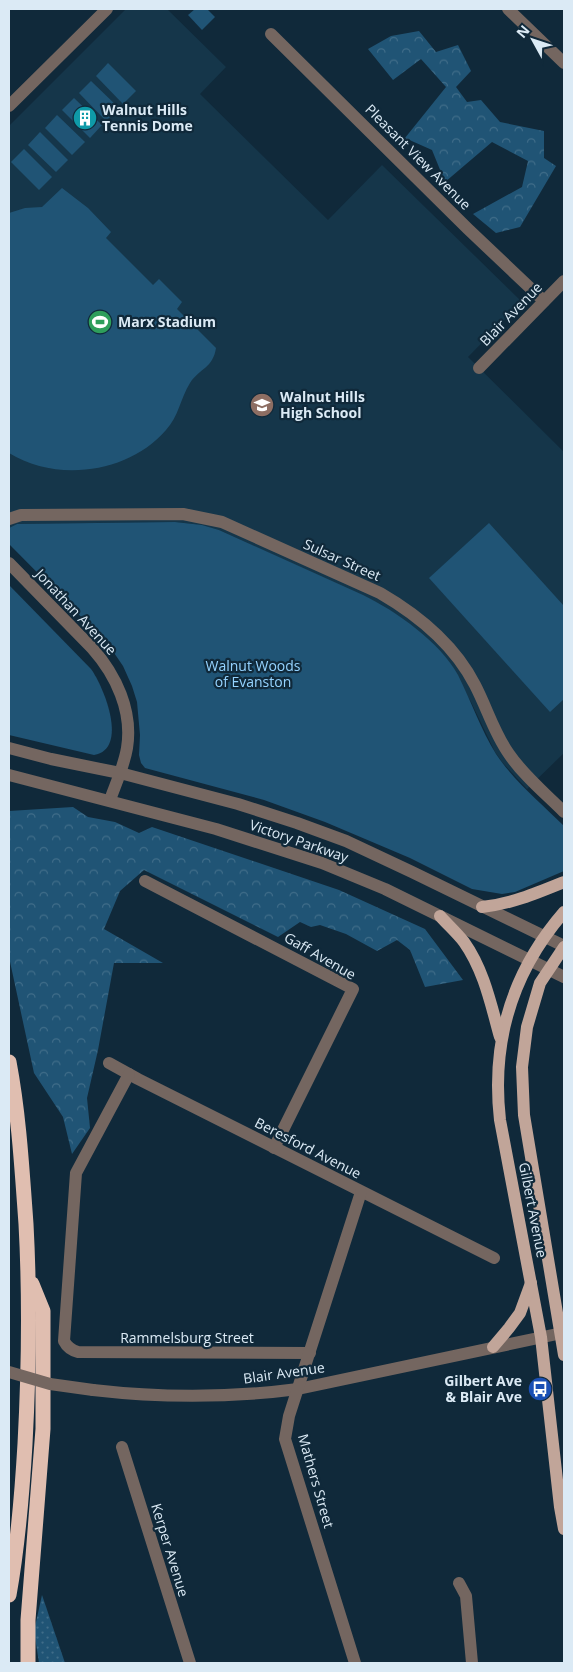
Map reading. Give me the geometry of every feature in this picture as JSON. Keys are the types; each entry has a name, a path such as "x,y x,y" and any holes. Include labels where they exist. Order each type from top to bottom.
{"highway":[{"path":"9,1062 22,1165 29,1276 27,1396 20,1512 9,1595"},
{"path":"28,1663 29,1611 43,1429 43,1311 29,1276"}],"main road":[{"path":"482,907 518,900 564,882"},
{"name":"Gilbert Avenue","path":"564,912 531,960 514,995 501,1040 498,1089 500,1120 541,1337 564,1529"},
{"path":"440,916 463,942 477,964 483,977 501,1040"},
{"name":"Gilbert Avenue","path":"564,946 540,983 527,1027 522,1067 522,1091 526,1123 562,1333 564,1355"},
{"path":"493,1347 510,1328 520,1312 532,1283"}],"street":[{"path":"9,106 107,9"},
{"path":"508,9 564,63"},
{"name":"Pleasant View Avenue","path":"271,34 468,229 544,301"},
{"name":"Blair Avenue","path":"479,368 564,281"},
{"name":"Sulsar Street","path":"9,519 21,514 162,514 203,517 222,522 380,593 399,604 453,651 476,686 499,738 510,756 564,812"},
{"name":"Jonathan Avenue","path":"9,562 92,648 113,676 122,696 128,726 128,746 110,800"},
{"name":"Victory Parkway","path":"9,748 51,759 120,773 238,804 297,823 354,845 564,946"},
{"name":"Victory Parkway","path":"9,775 216,829 322,863 370,883 564,977"},
{"name":"Gaff Avenue","path":"145,881 354,989 274,1148"},
{"name":"Beresford Avenue","path":"109,1063 494,1258"},
{"name":"Rammelsburg Street","path":"129,1074 76,1173 64,1340 66,1346 78,1352 310,1353"},
{"name":"Mathers Street","path":"356,1663 285,1439 289,1416 361,1192"},
{"name":"Blair Avenue","path":"9,1372 50,1384 138,1395 180,1397 266,1393 562,1333"},
{"name":"Kerper Avenue","path":"122,1446 190,1663"},
{"path":"459,1583 466,1596 472,1663"}],"shaded area":[{"name":"Walnut Hills High School","path":"126,9 167,9 226,67 200,94 328,220 382,165 522,302 468,357 564,452 564,753 527,789 495,752 471,702 447,661 415,629 382,605 219,530 202,525 175,522 17,524 9,528 9,126"}],"green space":[{"path":"195,9 207,9 215,17 202,30 188,15"},
{"path":"419,31 436,52 458,45 471,71 456,87 467,102 481,100 500,122 544,131 544,158 556,166 520,227 496,233 473,214 522,187 528,161 492,142 445,182 432,150 405,138 446,87 421,59 393,80 368,49 391,36"},
{"path":"108,63 136,91 123,104 96,76"},
{"path":"91,81 119,108 106,121 79,93"},
{"path":"74,98 102,125 90,138 62,110"},
{"path":"57,115 85,142 72,155 45,128"},
{"path":"40,132 68,160 56,172 28,145"},
{"path":"24,149 52,177 39,190 11,162"},
{"name":"Marx Stadium","path":"62,188 88,208 111,232 106,238 153,285 159,279 182,302 177,309 216,348 212,360 190,383 170,425 151,445 133,456 113,464 92,469 70,470 49,468 28,462 9,453 9,213 25,208 42,207"},
{"name":"Walnut Woods of Evanston","path":"175,522 202,525 219,530 363,595 403,619 429,639 458,675 486,735 503,764 519,783 564,826 564,871 515,892 502,894 472,889 410,858 325,822 264,800 145,768 141,763 139,755 140,735 137,702 123,666 108,644 9,544 9,528 17,524"},
{"path":"489,523 564,606 564,699 550,712 429,578"},
{"path":"9,585 91,669 102,689 110,716 112,730 110,742 104,750 94,755 9,735"},
{"path":"73,807 88,817 115,822 139,833 152,827 339,890 425,929 463,980 425,987 410,950 397,940 377,951 346,934 320,925 311,927 300,922 278,937 144,870 120,891 104,929 163,963 114,963 87,1098 90,1128 72,1154 63,1117 34,1073 9,957 9,811"},
{"path":"42,1595 65,1663 39,1663 34,1631"}],"place":[{"name":"Walnut Hills Tennis Dome","path":"85,118"},
{"name":"Marx Stadium","path":"100,322"},
{"name":"Walnut Hills High School","path":"262,405"},
{"name":"Gilbert Ave & Blair Ave","path":"540,1389"}]}
